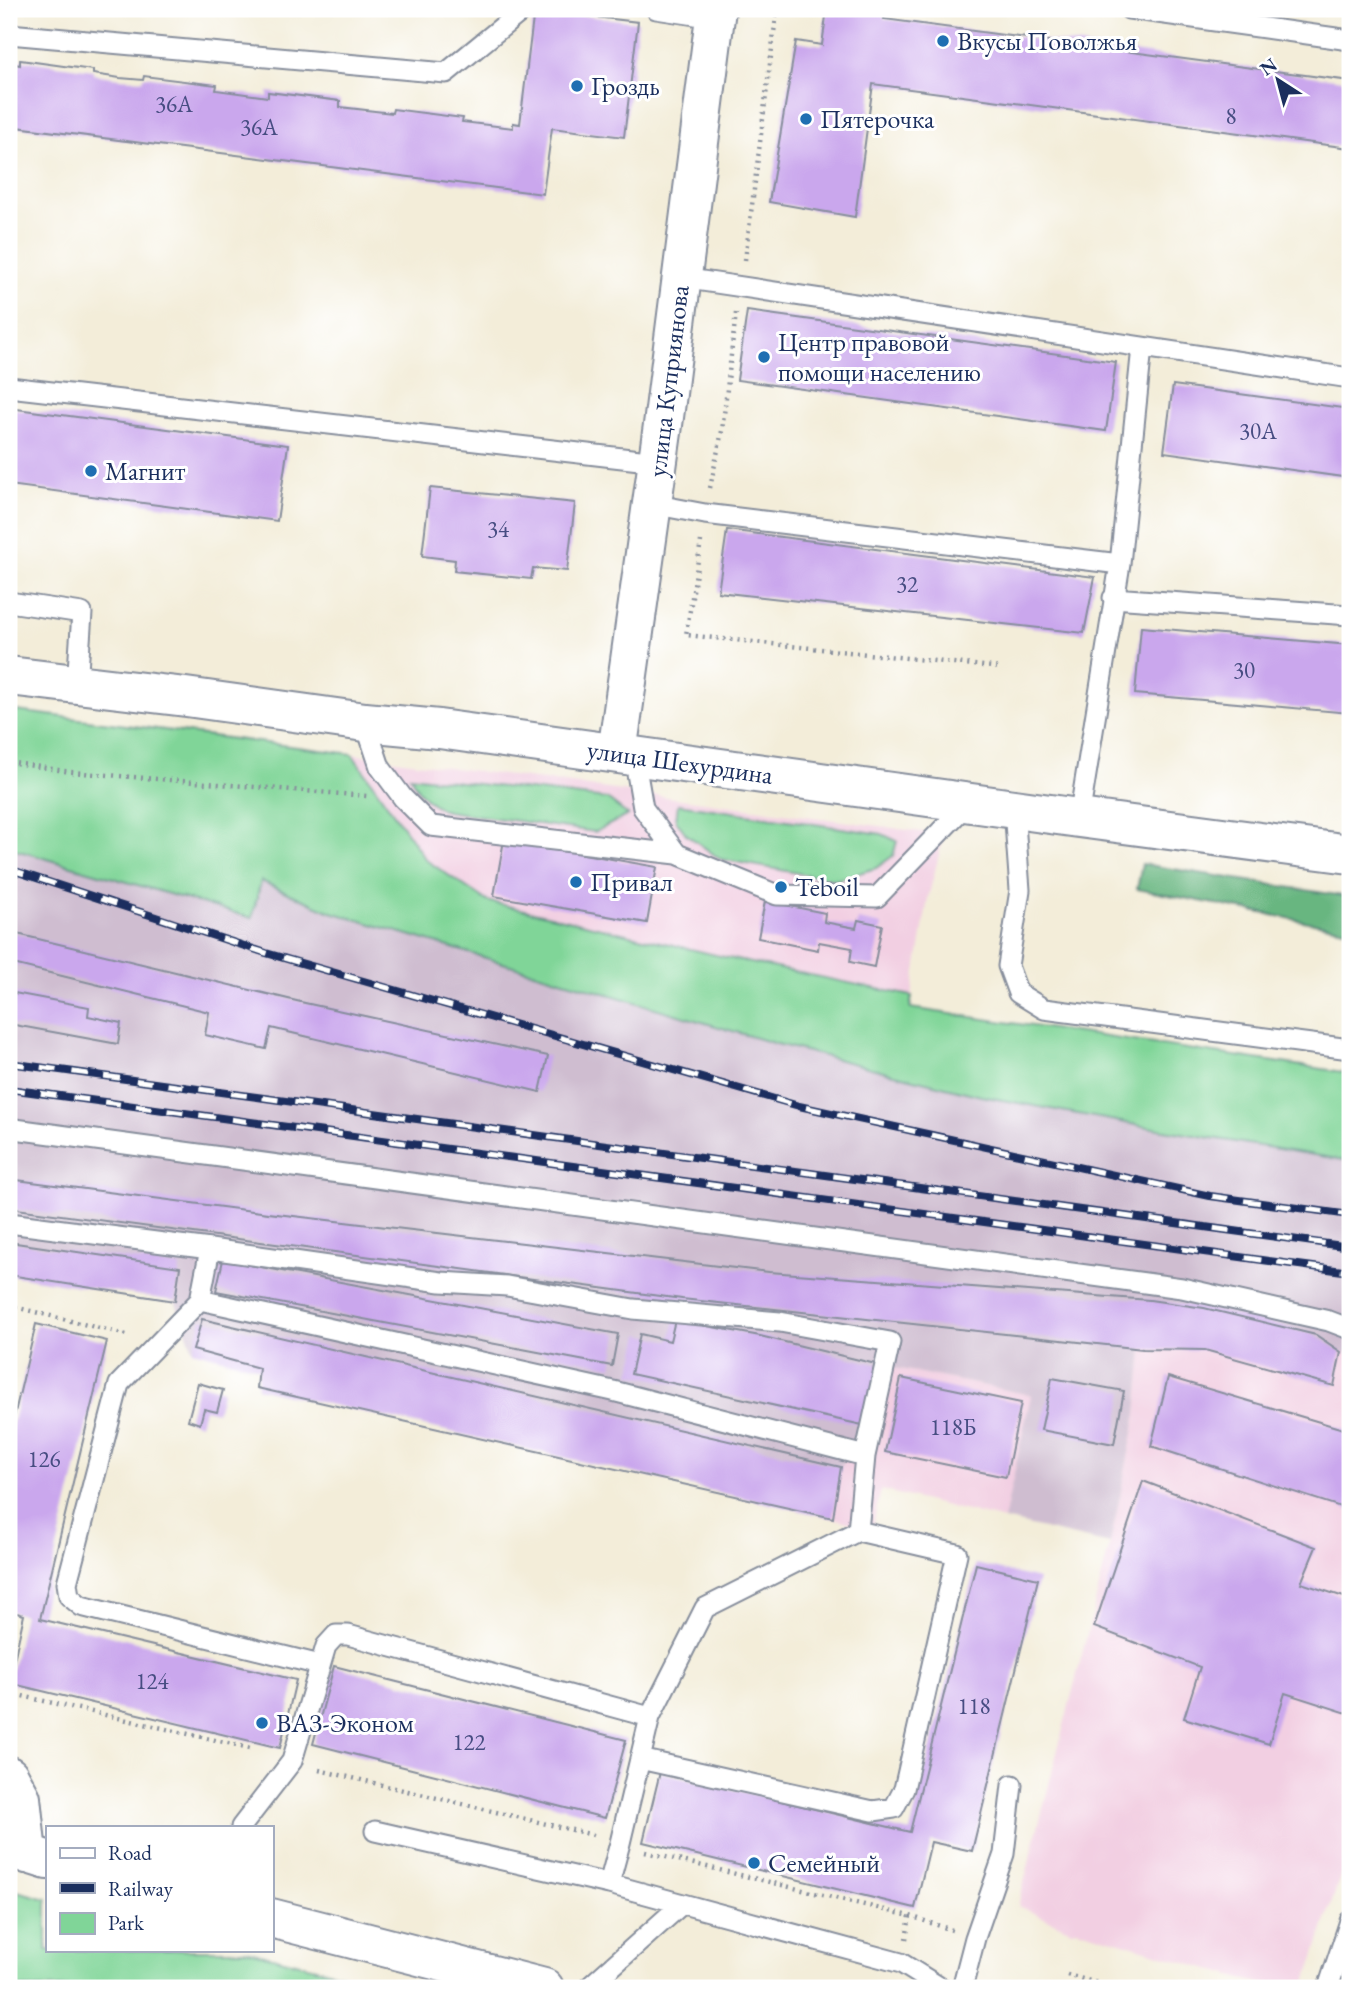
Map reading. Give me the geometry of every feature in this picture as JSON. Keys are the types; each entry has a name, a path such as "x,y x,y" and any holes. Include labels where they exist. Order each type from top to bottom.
{"main road":[{"name":"улица Куприянова","path":"625,754 657,462 715,13"},
{"name":"улица Шехурдина","path":"9,676 365,722 439,729 968,803 1348,852"},
{"path":"9,1776 21,1798 28,1854"},
{"path":"273,1919 544,1988"}],"lane":[{"path":"9,34 446,73 524,9"},
{"path":"656,9 715,13"},
{"path":"1129,9 1350,40"},
{"path":"681,278 1350,378"},
{"path":"1079,818 1119,564 1142,347"},
{"path":"9,387 657,462"},
{"path":"652,504 705,514 1119,564"},
{"path":"1113,598 1350,615"},
{"path":"9,602 82,613 77,685"},
{"path":"365,722 380,766 403,798 431,826 677,854 777,895 877,897 968,803"},
{"path":"625,754 643,808 677,854"},
{"path":"1014,809 1020,890 1008,966 1018,993 1044,1009 1350,1049"},
{"path":"9,1130 1182,1288 1329,1321 1350,1329"},
{"path":"9,1223 441,1282 507,1286 633,1308 780,1322 890,1342 865,1456 858,1531"},
{"path":"210,1250 200,1300 119,1384 67,1583 69,1596 81,1606 320,1665"},
{"path":"200,1300 613,1391 865,1456"},
{"path":"608,1884 650,1717 705,1608 858,1531 957,1554 904,1789 894,1808 873,1811 640,1759"},
{"path":"242,1826 292,1761 326,1646 336,1635 348,1634 650,1717"},
{"path":"962,1988 975,1938 1004,1854 1012,1786"},
{"path":"375,1831 608,1884 901,1963 940,1988"},
{"path":"588,1988 682,1904"},
{"path":"1328,1988 1350,1921"}],"path":[{"path":"777,9 722,432 705,514 686,635 1002,668"},
{"path":"732,349 741,350"},
{"path":"9,762 71,772 403,798"},
{"path":"9,1308 15,1307 127,1335 119,1384"},
{"path":"9,1693 254,1749"},
{"path":"319,1770 598,1836"},
{"path":"644,1851 910,1916"},
{"path":"1067,1975 1117,1988"}],"shaded area":[{"path":"352,754 944,835 928,898 912,996 737,960 487,901 426,860"},
{"path":"9,848 252,918 260,881 331,912 773,1043 981,1096 1350,1161 1350,1354 1341,1352 1334,1386 1205,1350 1143,1349 1137,1414 1110,1544 1004,1520 1031,1395 880,1365 867,1426 841,1467 833,1518 257,1388 259,1368 193,1350 175,1301 9,1275"},
{"path":"1143,1349 1205,1350 1334,1385 1341,1352 1350,1354 1350,1846 1304,1988 1283,1988 1242,1979 1077,1929 1071,1930 1018,1906 1110,1544 1137,1414"},
{"path":"880,1365 1032,1395 1004,1520 881,1490 872,1529 833,1518 841,1467 867,1426"}],"green space":[{"path":"9,710 352,754 426,860 487,901 737,960 912,996 910,1008 1350,1073 1350,1161 981,1096 773,1043 331,912 261,881 252,918 9,848"},
{"path":"410,776 607,799 628,815 595,832 446,811 425,797"},
{"path":"678,804 882,834 897,841 893,856 876,868 836,880 720,859 686,834 676,820"},
{"path":"1142,864 1350,897 1350,930 1137,889"},
{"path":"9,1889 46,1899 46,1952 253,1952 394,1988 9,1988"}],"building":[{"path":"827,9 886,9 884,19 1350,81 1350,148 873,84 855,217 769,202 796,41 822,45"},
{"path":"534,10 638,22 624,137 552,128 543,194 9,126 9,63 20,65 20,60 93,70 93,74 120,78 143,80 144,76 217,85 216,90 268,97 268,92 340,101 340,107 392,113 393,109 513,128 513,123 520,124"},
{"path":"747,311 1116,362 1106,431 737,380"},
{"path":"1173,385 1350,409 1350,478 1164,452"},
{"path":"9,408 288,445 277,521 9,485"},
{"path":"430,488 575,503 567,571 533,568 531,579 454,571 455,560 422,556"},
{"path":"727,530 1095,577 1084,633 718,592"},
{"path":"1141,627 1350,645 1350,713 1135,694"},
{"name":"Привал","path":"504,840 657,867 647,923 494,896"},
{"path":"765,901 825,913 824,922 856,928 858,920 882,925 874,967 850,962 852,948 819,942 818,950 758,938"},
{"path":"9,932 305,1003 548,1056 540,1092 271,1028 266,1049 205,1035 209,1012 9,963"},
{"path":"9,992 89,1007 88,1016 121,1023 118,1044 9,1024"},
{"path":"9,1179 268,1213 769,1272 1150,1300 1204,1308 1316,1335 1341,1352 1334,1386 1205,1350 1143,1349 682,1299 9,1208"},
{"path":"9,1242 180,1267 175,1301 9,1275"},
{"path":"223,1260 618,1334 612,1366 216,1291"},
{"path":"202,1319 841,1467 833,1518 257,1388 259,1368 193,1350"},
{"path":"675,1320 760,1336 880,1365 867,1426 631,1374 640,1334 670,1341"},
{"path":"36,1324 107,1341 40,1619 296,1680 280,1748 9,1683 24,1615 9,1611 9,1438"},
{"path":"1168,1377 1350,1431 1350,1510 1151,1446"},
{"path":"901,1378 1021,1403 1006,1477 885,1452"},
{"path":"1052,1378 1124,1391 1114,1444 1041,1430"},
{"path":"198,1383 223,1390 217,1412 204,1409 200,1424 188,1420"},
{"path":"1143,1481 1316,1547 1301,1583 1350,1599 1350,1714 1285,1693 1269,1744 1184,1718 1200,1667 1094,1627"},
{"path":"976,1564 1038,1579 972,1851 931,1842 915,1908 643,1842 660,1772 910,1832"},
{"path":"334,1666 626,1740 605,1818 313,1744"}],"railway":[{"path":"9,869 266,953 799,1106 1210,1196 1350,1215"},
{"path":"9,1063 1350,1247"},
{"path":"9,1089 1350,1272"}],"place":[{"name":"Вкусы Поволжья","path":"943,41"},
{"name":"Гроздь","path":"577,86"},
{"name":"Пятерочка","path":"806,119"},
{"name":"Центр правовой помощи населению","path":"764,357"},
{"name":"Магнит","path":"91,471"},
{"name":"Привал","path":"576,882"},
{"name":"Teboil","path":"781,887"},
{"name":"ВАЗ-Эконом","path":"262,1723"},
{"name":"Семейный","path":"754,1863"}]}
